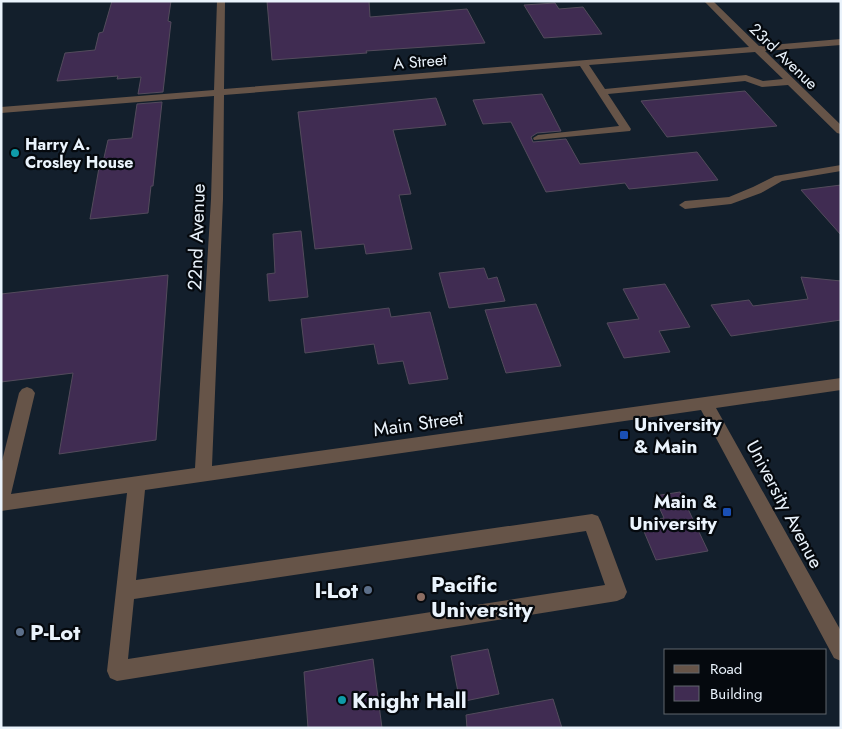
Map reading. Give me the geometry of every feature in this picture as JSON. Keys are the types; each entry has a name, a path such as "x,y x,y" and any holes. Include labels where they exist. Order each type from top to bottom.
{"street":[{"name":"22nd Avenue","path":"203,474 217,198 221,1"},
{"name":"23rd Avenue","path":"708,1 841,132"},
{"name":"A Street","path":"1,110 841,42"},
{"path":"538,138 626,129 583,63"},
{"path":"601,92 746,78 762,84 789,82"},
{"path":"685,206 731,200 757,190 779,178 841,168"},
{"name":"Main Street","path":"1,502 841,384"},
{"path":"1,502 27,393"},
{"name":"University Avenue","path":"706,404 841,651"},
{"path":"126,591 592,522 617,592 117,671 137,484"}],"building":[{"path":"112,1 171,1 168,21 171,22 163,92 138,94 141,77 117,79 118,76 57,81 65,53 95,50 99,33 103,32"},
{"path":"267,1 369,1 370,17 467,9 485,43 272,60"},
{"path":"555,3 559,9 583,7 602,34 544,38 524,5"},
{"path":"745,91 777,126 667,137 641,101"},
{"path":"542,94 561,131 537,133 531,137 533,142 566,139 580,164 697,152 718,180 629,189 625,183 546,192 511,122 483,124 473,100"},
{"path":"436,98 446,125 393,130 411,194 399,195 412,249 366,254 364,244 315,249 298,112"},
{"path":"162,102 153,186 151,186 148,213 90,219 100,162 103,162 108,140 132,138 137,104"},
{"path":"841,185 841,235 801,190"},
{"path":"301,231 308,297 269,301 267,274 275,273 273,234"},
{"path":"484,268 488,279 497,277 505,301 449,308 439,273"},
{"path":"168,275 156,440 59,454 73,373 1,382 1,294"},
{"path":"801,277 841,281 841,320 731,336 711,305 749,300 753,306 808,299"},
{"path":"665,284 690,327 659,331 670,352 624,358 607,323 639,319 623,289"},
{"path":"536,304 561,366 506,373 485,310"},
{"path":"389,308 391,317 430,312 448,379 409,384 403,361 378,364 374,344 305,353 301,319"},
{"path":"680,492 708,551 656,560 640,522 664,518 654,496"},
{"path":"488,649 499,694 460,702 451,656"},
{"name":"Knight Hall","path":"373,659 382,728 308,728 304,672"},
{"path":"553,699 562,728 467,728 466,715"}],"place":[{"name":"Harry A. Crosley House","path":"15,153"},
{"name":"University & Main","path":"624,435"},
{"name":"Main & University","path":"727,512"},
{"name":"I-Lot","path":"368,590"},
{"name":"Pacific University","path":"421,597"},
{"name":"P-Lot","path":"20,632"},
{"name":"Knight Hall","path":"342,700"}]}
